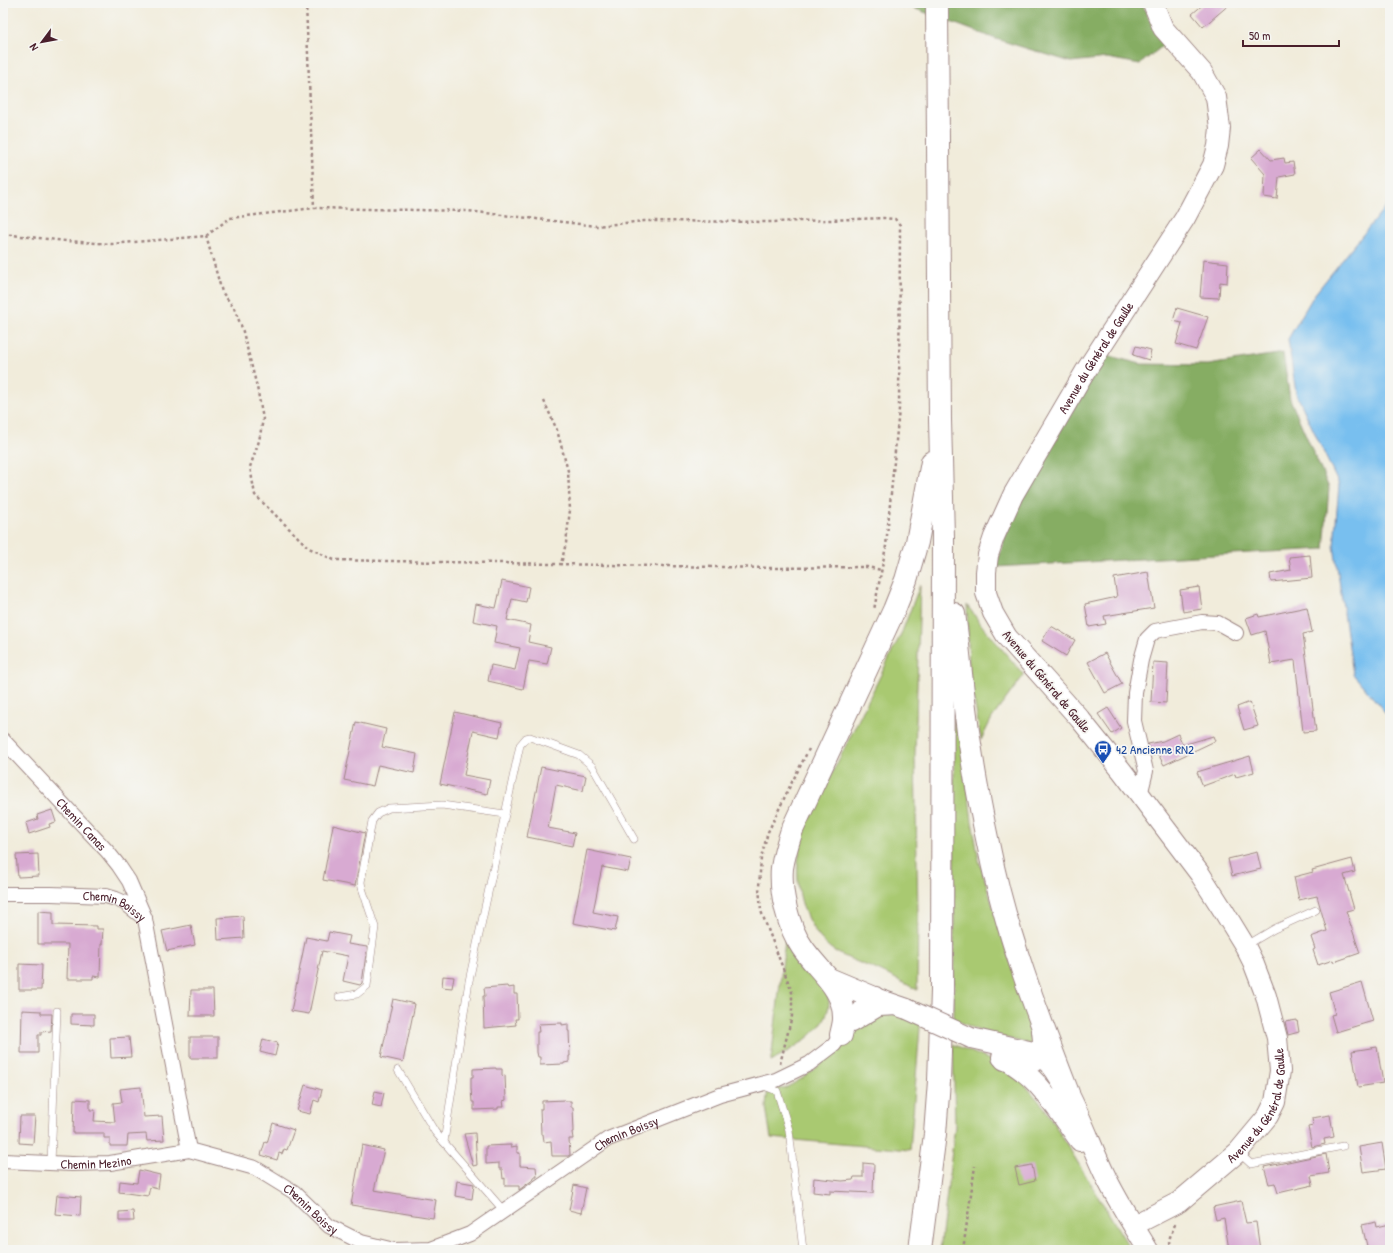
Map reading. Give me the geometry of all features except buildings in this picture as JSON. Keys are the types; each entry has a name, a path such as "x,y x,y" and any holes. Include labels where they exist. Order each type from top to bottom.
{"main road":[{"path":"920,1250 935,1134 942,991 943,537 940,420 937,3"},
{"name":"Avenue du Général de Gaulle","path":"1134,1226 1179,1202 1238,1152 1268,1116 1275,1102 1280,1072 1277,1038 1266,996 1245,946 1200,874 1140,794 1080,719 1007,637 993,613 986,593 986,572 988,555 994,537 1014,496 1085,372 1185,218 1213,165 1218,146 1220,128 1216,97 1202,72 1163,28 1153,3"},
{"path":"841,1035 844,1019 842,1006 837,991 829,978 812,962 804,951 791,926 784,900 782,869 792,830 894,610 906,580 916,542 940,420"},
{"path":"943,537 957,631 972,758 989,849 1013,940 1043,1030 1068,1094 1104,1175"},
{"path":"829,978 872,997 907,1009 971,1038 1019,1067 1037,1084 1104,1175 1148,1250"},
{"path":"1005,1059 1024,1062 1038,1058 1042,1054 1044,1044 1043,1030"},
{"path":"971,1038 1042,1054 1068,1094"}],"street":[{"path":"1140,794 1146,771 1134,721 1135,692 1141,660 1147,639 1155,631 1202,622 1218,623 1236,633"},
{"name":"Chemin Canas","path":"3,740 120,866 129,881 145,919"},
{"name":"Chemin Boissy","path":"3,894 106,896 125,904 145,919 188,1150 255,1168 294,1192 329,1226 361,1242 394,1250 431,1249 470,1234 608,1139 720,1095 776,1080 809,1064 834,1045 862,1006 872,997"},
{"path":"841,1035 856,1022 879,1009 907,1009"},
{"name":"Chemin Mezino","path":"3,1161 110,1163 188,1150"}],"lane":[{"path":"444,1142 469,980 520,745 526,738 530,737 579,755 585,759 592,766 634,839"},
{"path":"339,997 358,994 367,986 375,927 361,882 374,817 378,813 389,808 442,805 505,814"},
{"path":"1245,946 1274,928 1316,910"},
{"path":"51,1163 57,1011"},
{"path":"398,1070 435,1132 504,1211"},
{"path":"760,1084 777,1091 789,1130 803,1250"},
{"path":"1238,1152 1251,1164 1343,1146"}],"path":[{"path":"306,3 314,208"},
{"path":"3,234 66,241 112,244 206,236 230,218 314,208 468,211 597,226 644,221 773,222 884,218 895,219 900,225 899,409 886,546 881,570 867,567 773,568 334,560 309,548 255,495 250,467 259,440 262,419 257,387 242,328 234,308 222,292 206,236"},
{"path":"544,401 557,430 568,471 570,510 566,543 560,564"},
{"path":"963,1250 975,1166"},
{"path":"1168,1250 1179,1202"}],"green space":[{"path":"900,3 1142,3 1147,15 1165,44 1140,64 1107,58 1071,62 996,39"},
{"path":"1283,353 1290,399 1329,488 1324,549 996,567 1010,521 1034,476 1105,355 1141,364 1208,365"},
{"path":"920,585 915,755 918,915 917,990 901,981 844,956 829,947 819,937 806,914 801,901 798,861 807,824 902,632"},
{"path":"967,605 983,627 1024,675 992,718 981,740 969,670"},
{"path":"954,676 972,821 979,860 1036,1041 1033,1045 980,1031 954,1019"},
{"path":"785,941 805,959 821,981 829,1002 823,1021 816,1030 808,1038 771,1061"},
{"path":"872,1013 921,1016 910,1150 771,1138 766,1107 768,1087 784,1089 803,1078 830,1056 855,1028"},
{"path":"953,1044 990,1060 1020,1079 1044,1107 1131,1250 940,1250 955,1126"}],"water":[{"path":"1390,201 1390,725 1389,717 1353,674 1334,546 1339,485 1296,393 1288,339 1314,295"}],"place":[{"name":"42 Ancienne RN2","path":"1103,764"}]}
